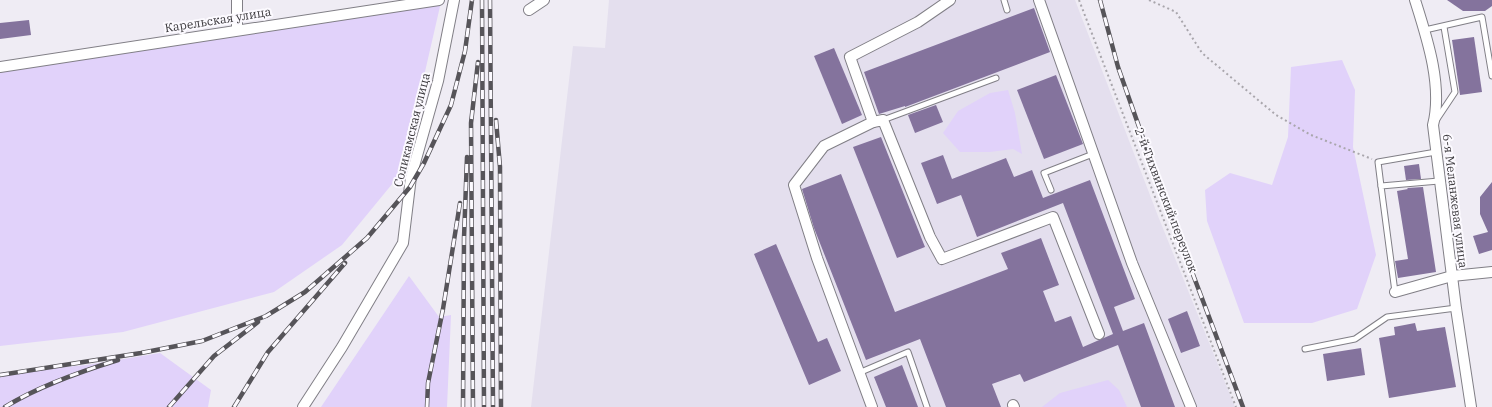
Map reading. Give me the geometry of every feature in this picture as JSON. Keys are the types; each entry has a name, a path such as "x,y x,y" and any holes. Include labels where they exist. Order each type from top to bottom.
{"street":[{"path":"237,0 237,30"},
{"name":"Карельская улица","path":"0,67 440,0"},
{"name":"Соликамская улица","path":"303,407 342,347 403,242 411,177 438,81 454,0"},
{"path":"529,10 544,0"},
{"path":"873,122 850,57 918,22 950,0"},
{"path":"1039,0 1132,263 1191,407"},
{"name":"6-я Меланжевая улица","path":"1415,0 1425,30 1436,90 1437,109 1433,125 1439,181 1471,407"},
{"path":"872,407 861,372 817,258 794,185 824,146 873,122 883,120 930,236 942,259 1053,217 1099,334"},
{"path":"1395,292 1452,276 1492,272"}],"lane":[{"path":"1004,0 1007,10"},
{"path":"1425,30 1444,27 1482,17 1492,76"},
{"path":"1433,125 1455,92 1444,27"},
{"path":"883,120 996,78"},
{"path":"1395,292 1378,162 1436,152"},
{"path":"1051,190 1044,173 1093,154"},
{"path":"1380,186 1439,181"},
{"path":"1305,348 1356,339 1387,317 1456,308"},
{"path":"861,372 908,352 927,407"}],"path":[{"name":"2-й Тихвинский переулок","path":"1079,0 1236,407"},
{"path":"1149,0 1176,12 1202,53 1276,115 1311,136 1378,162"}],"shaded area":[{"path":"609,0 1075,0 1158,216 1235,407 531,407 573,46 605,48"},
{"path":"441,2 402,172 342,245 274,292 123,332 0,346 0,72"},
{"path":"1342,60 1355,90 1353,147 1376,255 1357,309 1312,323 1244,323 1207,221 1205,190 1230,173 1272,185 1288,137 1291,67"},
{"path":"1008,90 1015,113 1022,154 1013,149 990,152 960,152 943,133 958,111 990,93"},
{"path":"409,276 439,317 451,315 447,407 321,407"},
{"path":"160,353 211,390 208,407 0,407 0,373 87,365"},
{"path":"1108,380 1119,390 1127,407 1042,407 1060,393"}],"building":[{"path":"1447,0 1492,0 1492,6 1485,11 1463,11"},
{"path":"1034,8 1050,52 905,107 879,114 864,72"},
{"path":"29,20 31,35 0,39 0,23"},
{"path":"1474,37 1482,92 1460,95 1452,40"},
{"path":"834,48 862,115 842,124 814,56"},
{"path":"1056,75 1083,144 1044,159 1017,90"},
{"path":"936,105 943,122 915,133 908,115"},
{"path":"881,137 925,247 897,258 853,147"},
{"path":"943,155 952,179 1006,158 1014,177 1032,170 1043,198 1090,180 1135,299 1114,307 1123,331 1144,323 1175,407 1141,407 1118,345 1024,382 1020,374 992,384 1001,407 946,407 920,339 866,360 814,228 802,189 841,174 895,312 1008,269 1001,253 1041,238 1059,285 1043,291 1055,322 1071,316 1083,347 1113,334 1063,203 977,237 961,195 937,204 921,163"},
{"path":"1419,164 1421,179 1406,180 1404,166"},
{"path":"1492,182 1492,250 1479,254 1473,236 1488,232 1480,214 1480,197"},
{"path":"1423,187 1436,272 1398,278 1395,261 1408,259 1397,191 1408,189 1407,188"},
{"path":"776,244 818,342 827,338 841,371 809,385 754,254"},
{"path":"1187,311 1200,346 1181,353 1168,319"},
{"path":"1415,323 1417,331 1445,327 1456,387 1389,398 1379,338 1395,335 1394,327"},
{"path":"1361,348 1365,375 1327,381 1323,354"},
{"path":"902,365 918,407 886,407 874,377"}],"railway":[{"path":"0,375 141,353 202,341 266,316 305,292 367,238 410,187 424,163 451,105 465,51 472,0"},
{"path":"482,0 484,407"},
{"path":"490,0 493,407"},
{"path":"1100,0 1118,67 1163,195 1243,407"},
{"path":"473,407 471,123 478,62"},
{"path":"496,120 500,167 501,407"},
{"path":"463,407 464,238 467,157"},
{"path":"427,407 428,383 443,309 460,203"},
{"path":"234,407 268,352 345,263"},
{"path":"169,407 214,356 258,322"},
{"path":"5,407 32,392 60,380 118,360"}]}
